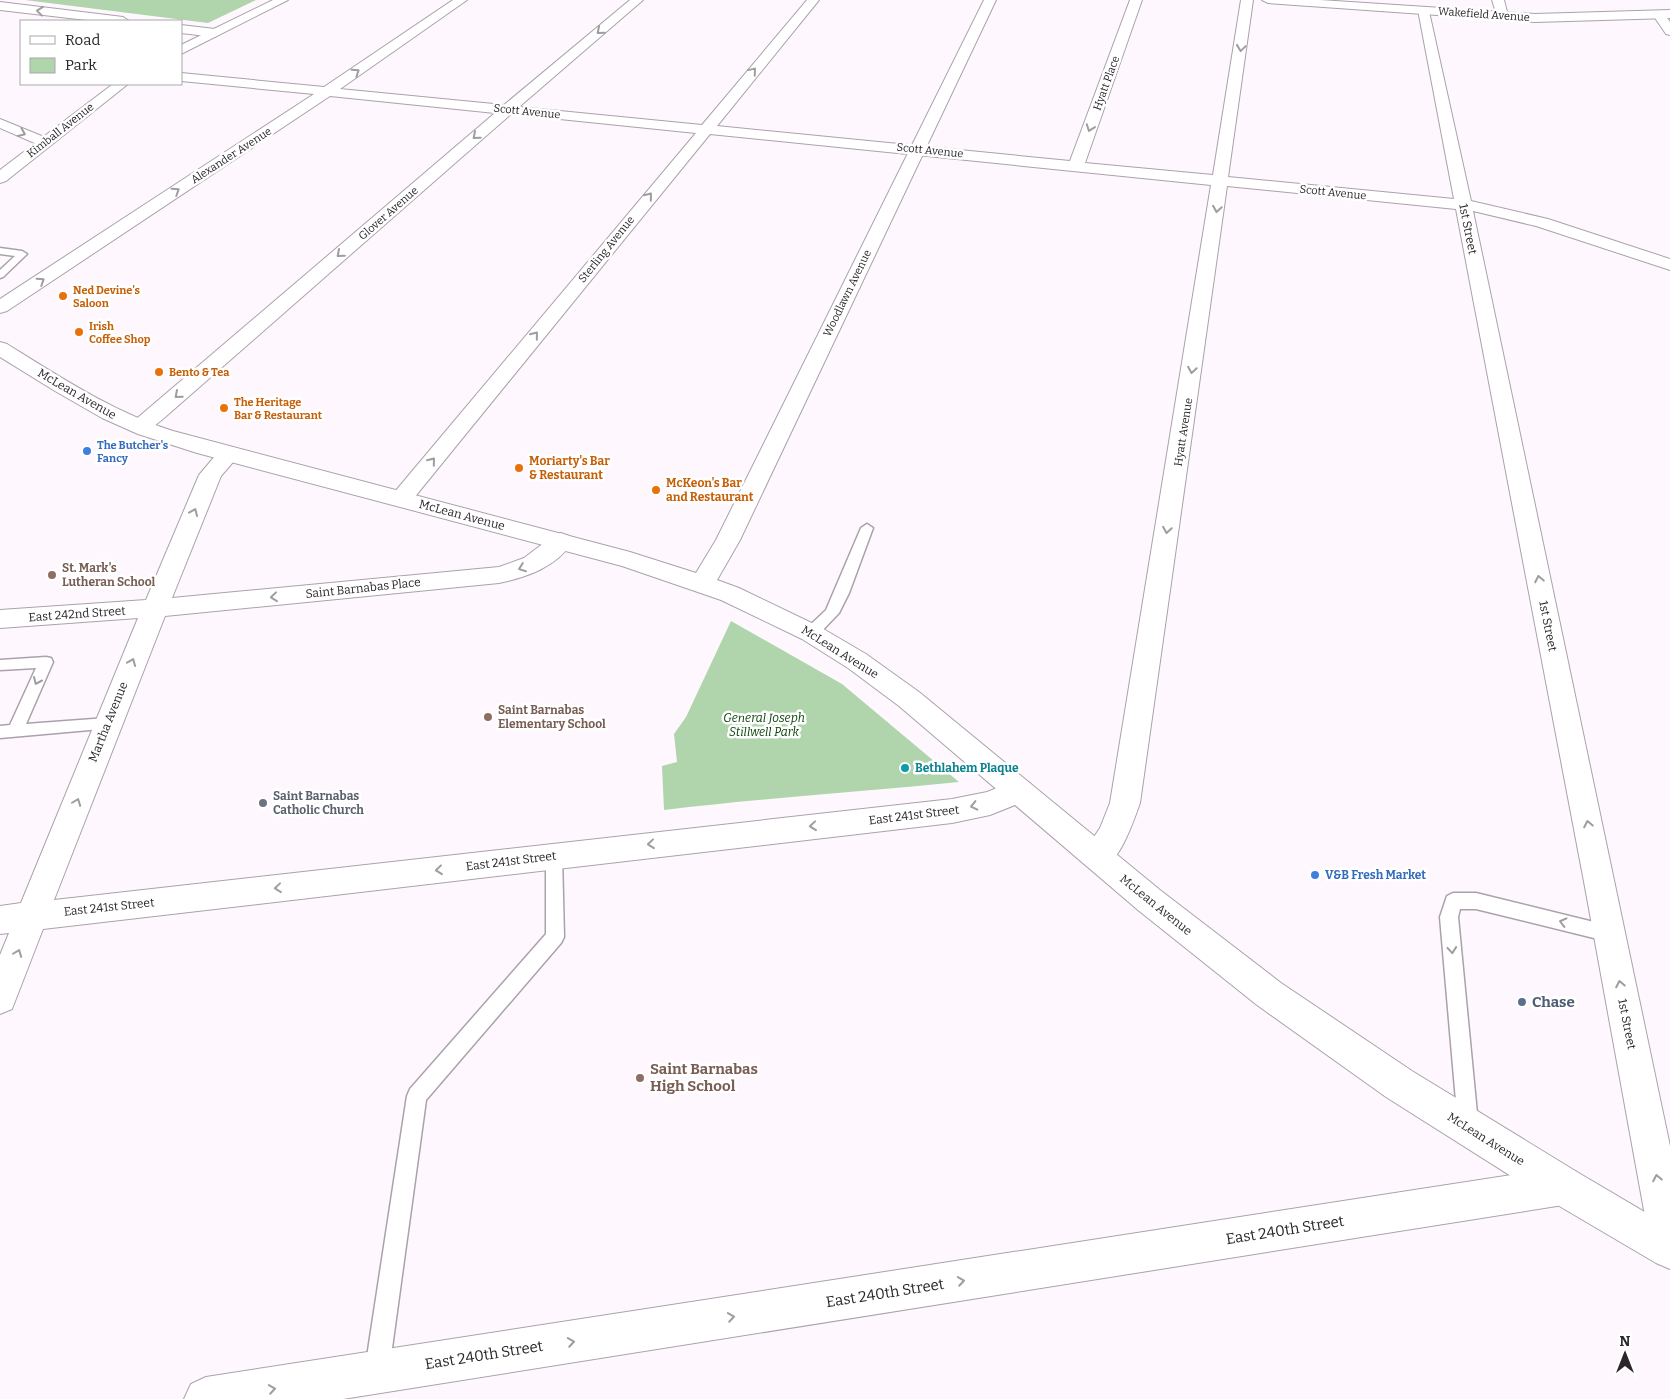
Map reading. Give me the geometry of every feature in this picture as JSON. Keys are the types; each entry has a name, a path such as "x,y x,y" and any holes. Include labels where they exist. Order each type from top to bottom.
{"street":[{"path":"182,50 282,0"},
{"name":"Alexander Avenue","path":"0,308 328,91 461,0"},
{"name":"Glover Avenue","path":"138,426 170,402 508,109 637,0"},
{"name":"Sterling Avenue","path":"401,498 705,128 813,0"},
{"name":"Woodlawn Avenue","path":"701,583 712,569 728,540 916,149 990,0"},
{"name":"Hyatt Place","path":"1076,165 1136,0"},
{"name":"Hyatt Avenue","path":"1097,856 1113,834 1126,803 1248,0"},
{"name":"Wakefield Avenue","path":"1268,0 1320,2 1535,18 1664,15"},
{"path":"1498,0 1502,16"},
{"path":"0,6 115,20"},
{"name":"1st Street","path":"1424,10 1610,934 1670,1243"},
{"path":"1664,15 1670,31"},
{"path":"182,28 215,33"},
{"name":"Scott Avenue","path":"182,77 1076,165 1495,209 1670,265"},
{"name":"Kimball Avenue","path":"0,178 120,85"},
{"path":"0,123 44,142"},
{"name":"McLean Avenue","path":"0,348 80,397 138,426 230,454 630,560 701,583 743,600 811,633 882,678 939,723 1204,945 1269,994 1399,1084 1468,1128 1670,1249"},
{"name":"Martha Avenue","path":"0,998 107,724 210,475 230,454"},
{"name":"Saint Barnabas Place","path":"154,608 499,575 533,564 544,558 561,541"},
{"name":"East 242nd Street","path":"0,620 154,608"},
{"name":"East 241st Street","path":"0,920 554,855 952,811 990,803 1020,792"},
{"name":"East 240th Street","path":"206,1399 1562,1186"}],"lane":[{"path":"0,251 22,254 0,274"},
{"path":"811,633 832,613 839,600 867,528"},
{"path":"0,665 46,662 8,731"},
{"path":"8,731 107,724"},
{"path":"377,1372 417,1096 555,936 554,855"},
{"path":"1468,1128 1449,916 1453,901 1476,901 1610,934"}],"green space":[{"path":"25,0 256,0 208,23"},
{"name":"General Joseph Stillwell Park","path":"731,621 842,684 959,782 664,810 662,766 677,762 674,734 686,717"}],"place":[{"name":"Ned Devine's Saloon","path":"63,296"},
{"name":"Irish Coffee Shop","path":"79,332"},
{"name":"Bento & Tea","path":"159,372"},
{"name":"The Heritage Bar & Restaurant","path":"224,408"},
{"name":"The Butcher's Fancy","path":"87,451"},
{"name":"Moriarty's Bar & Restaurant","path":"519,468"},
{"name":"McKeon's Bar and Restaurant","path":"656,490"},
{"name":"St. Mark's Lutheran School","path":"52,575"},
{"name":"Saint Barnabas Elementary School","path":"488,717"},
{"name":"Bethlahem Plaque","path":"905,768"},
{"name":"Saint Barnabas Catholic Church","path":"263,803"},
{"name":"V&B Fresh Market","path":"1315,875"},
{"name":"Chase","path":"1522,1002"},
{"name":"Saint Barnabas High School","path":"640,1078"}]}
